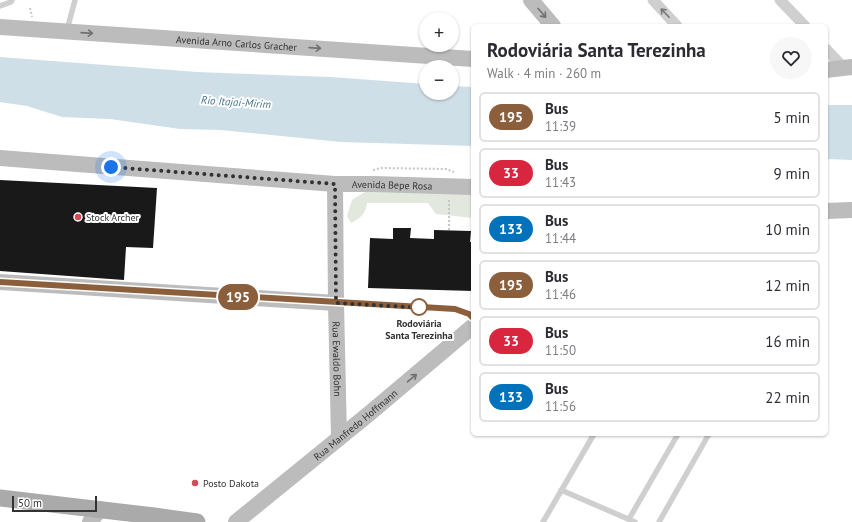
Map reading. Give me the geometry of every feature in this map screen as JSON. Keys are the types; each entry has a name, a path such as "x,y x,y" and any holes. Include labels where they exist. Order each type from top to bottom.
{"main road":[{"path":"531,0 551,24"},
{"name":"Avenida Arno Carlos Gracher","path":"0,27 471,59"},
{"path":"828,70 848,68"},
{"name":"Avenida Bepe Rosa","path":"0,158 335,184 471,187"},
{"name":"Rua Ewaldo Bohn","path":"335,184 339,438"},
{"path":"828,211 852,210"},
{"path":"0,282 336,303"},
{"name":"Rua Manfredo Hoffmann","path":"236,522 471,328"},
{"path":"0,498 95,516 197,522"}],"street":[{"path":"653,0 675,24"},
{"path":"780,0 803,24"},
{"path":"828,51 848,68"}],"lane":[{"path":"0,6 11,2 12,0"},
{"path":"66,32 75,0"},
{"path":"336,303 455,309 471,316"},
{"path":"543,522 593,436"},
{"path":"629,519 677,436"},
{"path":"659,522 709,436"},
{"path":"561,490 635,522"}],"path":[{"path":"449,196 449,230"}],"shaded area":[{"path":"365,192 471,192 471,218 436,214 428,203 367,203 362,215 351,223 347,216 352,200"}],"water":[{"name":"Rio Itajaí-Mirim","path":"0,57 197,72 331,77 419,83 419,100 459,100 459,86 471,87 471,146 341,142 220,130 180,129 110,119 62,117 27,106 0,102"},
{"path":"828,105 852,105 852,160 828,159"}],"building":[{"name":"Stock Archer","path":"0,180 157,188 153,248 126,247 124,280 0,271"},
{"name":"Rodoviária Santa Terezinha","path":"393,228 411,228 410,238 434,239 434,230 471,231 471,291 368,288 370,238 393,239"}],"bus line":[{"name":"195","path":"0,282 316,302 455,309 471,316"}],"place":[{"name":"Stock Archer","path":"78,217"},
{"name":"Rodoviária Santa Terezinha","path":"419,307"},
{"name":"Posto Dakota","path":"195,483"}],"route":[{"path":"111,167 335,184 336,303 426,308 419,307"}]}
